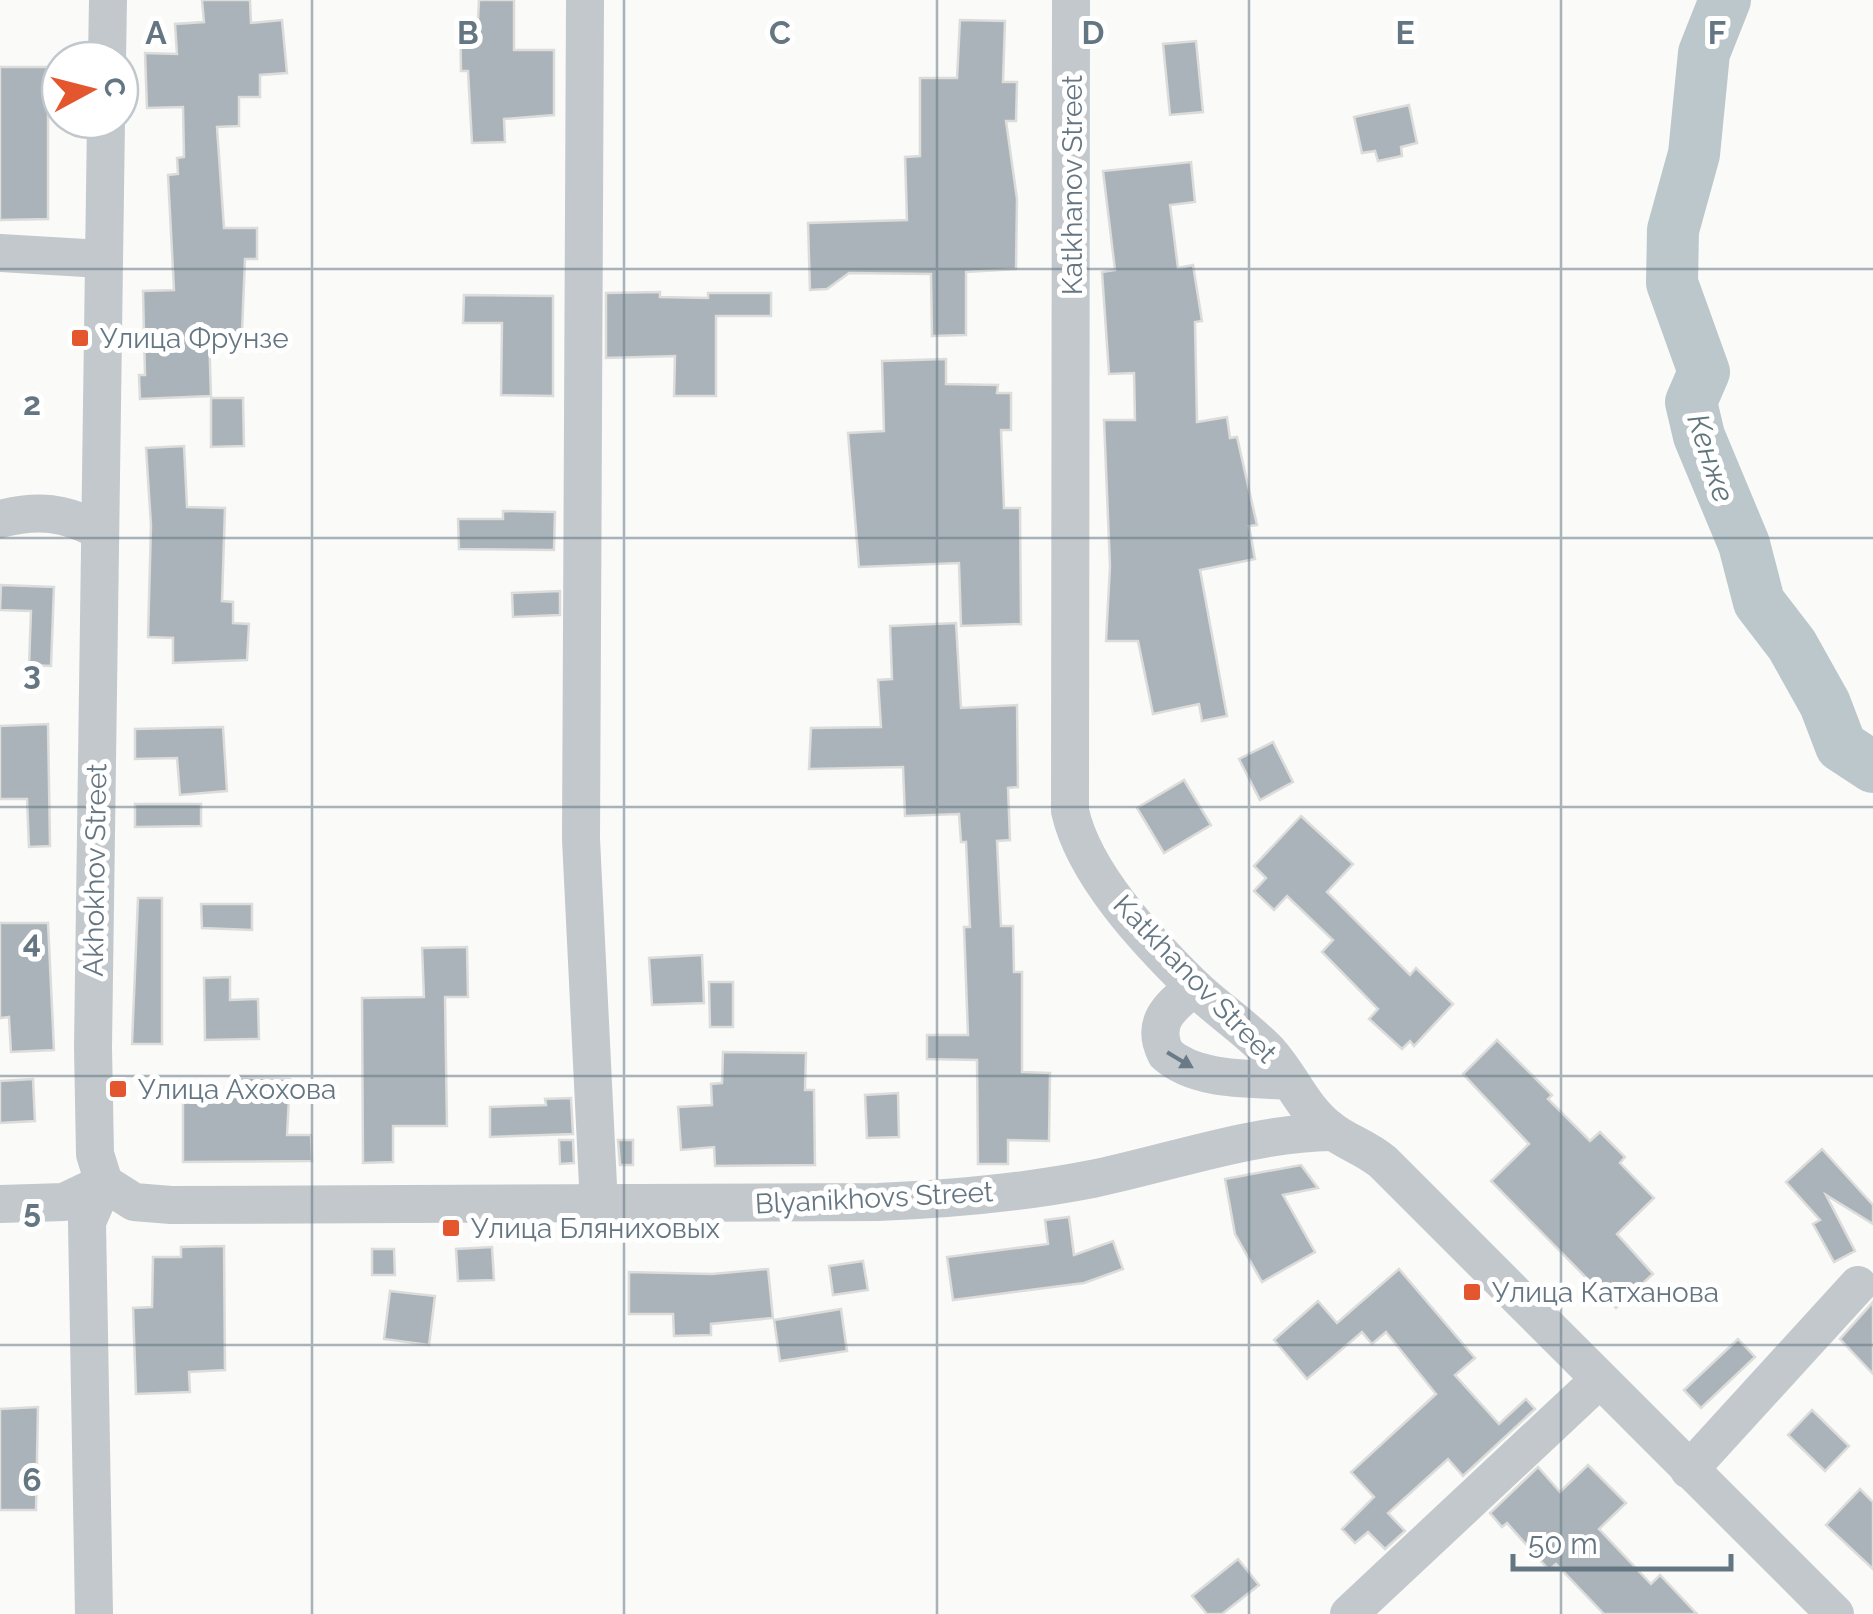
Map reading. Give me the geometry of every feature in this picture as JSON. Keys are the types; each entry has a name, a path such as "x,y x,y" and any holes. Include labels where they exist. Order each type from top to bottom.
{"street":[{"path":"107,40 108,0"},
{"path":"585,0 581,839 599,1206"},
{"name":"Katkhanov Street","path":"1070,0 1070,811 1077,838 1094,873 1194,987 1257,1040 1332,1132 1351,1138 1383,1162 1835,1614"},
{"name":"Akhokhov Street","path":"104,1183 96,1154 92,1047 105,140"},
{"path":"0,253 102,259"},
{"path":"0,519 36,512 62,513 100,531"},
{"path":"1194,987 1165,1013 1159,1026 1166,1054 1192,1069 1212,1074 1290,1081"},
{"name":"Blyanikhovs Street","path":"104,1183 134,1202 171,1205 599,1206 962,1198 1089,1180 1282,1136 1332,1132"},
{"path":"0,1204 64,1202 104,1183"},
{"path":"94,1614 87,1222 104,1183"},
{"path":"1689,1470 1858,1285"},
{"path":"1350,1614 1598,1380"}],"building":[{"path":"202,0 250,0 251,23 282,20 287,73 260,75 260,97 239,97 239,126 217,127 224,228 257,228 257,259 245,259 242,332 209,333 211,396 140,399 139,375 145,375 143,291 174,290 168,175 178,174 177,158 184,157 183,107 147,108 145,53 177,54 175,24 204,22"},
{"path":"479,0 514,0 514,50 554,50 554,115 504,119 505,142 472,143 468,71 461,71 460,20 478,20"},
{"path":"960,20 1005,21 1003,82 1017,82 1016,121 1006,121 1017,199 1016,269 966,272 966,335 932,336 931,274 849,273 827,289 810,290 808,223 907,220 905,157 920,156 920,78 957,78"},
{"path":"1196,41 1203,112 1170,115 1163,44"},
{"path":"0,67 40,67 40,140 48,140 48,219 0,220"},
{"path":"1409,105 1417,143 1401,147 1402,156 1378,161 1375,151 1362,153 1354,117"},
{"path":"1191,162 1195,202 1170,205 1178,268 1193,265 1202,321 1195,322 1197,422 1227,417 1230,438 1237,437 1257,525 1249,526 1255,559 1200,570 1227,716 1202,721 1199,704 1153,714 1138,641 1106,641 1110,566 1104,420 1135,420 1134,373 1109,374 1102,272 1115,270 1103,171"},
{"path":"660,292 660,297 708,298 708,293 771,293 771,316 716,316 716,396 674,396 675,356 606,358 606,293"},
{"path":"464,295 553,296 553,396 501,395 502,323 463,323"},
{"path":"946,359 946,384 998,385 997,393 1011,393 1011,430 1001,430 1004,508 1020,508 1021,624 961,626 959,563 859,567 848,433 884,431 882,361"},
{"path":"211,398 243,398 244,446 211,447"},
{"path":"184,446 187,507 225,508 222,601 233,602 233,623 249,624 247,660 173,663 173,638 148,637 151,525 146,448"},
{"path":"503,511 555,512 554,550 459,549 458,519 503,519"},
{"path":"1,585 54,587 51,666 29,665 31,611 0,610"},
{"path":"560,591 560,615 513,617 512,593"},
{"path":"956,623 961,708 1017,705 1018,787 1008,788 1010,840 997,841 1001,926 1013,926 1014,972 1022,972 1022,1072 1050,1073 1049,1141 1008,1140 1008,1164 978,1164 977,1060 927,1059 927,1035 968,1035 964,927 970,927 966,842 961,842 959,814 905,816 903,767 809,769 811,728 881,727 878,680 892,679 890,626"},
{"path":"48,724 50,846 29,847 27,799 0,799 0,726"},
{"path":"223,727 227,791 180,795 177,758 135,759 135,729"},
{"path":"1273,742 1293,782 1260,800 1239,759"},
{"path":"1184,780 1211,825 1164,853 1137,808"},
{"path":"135,804 201,804 201,826 135,827"},
{"path":"1301,816 1353,864 1327,892 1410,975 1416,968 1453,1004 1414,1046 1410,1041 1402,1049 1369,1019 1378,1009 1322,952 1333,940 1287,896 1274,910 1254,891 1266,878 1254,866"},
{"path":"138,898 162,898 162,1044 132,1044"},
{"path":"201,904 252,904 252,930 202,928"},
{"path":"0,923 48,923 54,1050 11,1052 9,1017 0,1018"},
{"path":"467,947 468,997 445,997 447,1126 393,1126 393,1162 363,1163 362,998 424,997 422,948"},
{"path":"702,955 704,1003 652,1005 649,958"},
{"path":"230,977 230,1000 258,999 259,1039 205,1040 204,978"},
{"path":"709,982 733,982 733,1027 710,1027"},
{"path":"1497,1040 1552,1095 1548,1099 1590,1141 1600,1132 1625,1157 1620,1163 1654,1198 1617,1234 1653,1274 1616,1308 1491,1181 1529,1144 1463,1074"},
{"path":"723,1052 806,1053 805,1090 814,1090 815,1165 715,1166 714,1147 681,1150 678,1107 712,1105 711,1084 722,1083"},
{"path":"240,1077 290,1079 287,1135 311,1135 312,1161 183,1162 183,1098 238,1097"},
{"path":"33,1079 35,1121 0,1123 0,1081"},
{"path":"898,1093 899,1137 867,1138 865,1095"},
{"path":"571,1098 573,1134 490,1137 490,1107 546,1105 545,1099"},
{"path":"559,1140 573,1140 574,1163 560,1164"},
{"path":"618,1140 633,1140 633,1165 620,1165"},
{"path":"1822,1149 1873,1205 1873,1224 1826,1195 1855,1251 1834,1262 1813,1224 1820,1220 1786,1182"},
{"path":"1301,1165 1318,1188 1283,1195 1315,1252 1262,1282 1235,1234 1225,1179"},
{"path":"1069,1217 1074,1255 1113,1241 1123,1269 1084,1283 953,1300 947,1257 1048,1244 1045,1220"},
{"path":"224,1246 225,1370 189,1372 190,1392 136,1394 133,1308 152,1307 153,1257 181,1257 181,1247"},
{"path":"492,1247 494,1280 458,1281 456,1249"},
{"path":"372,1249 394,1249 395,1275 372,1275"},
{"path":"863,1261 868,1290 833,1295 829,1266"},
{"path":"768,1269 773,1318 711,1324 711,1335 674,1336 673,1314 629,1314 629,1272 712,1274"},
{"path":"1399,1269 1475,1358 1455,1375 1499,1424 1526,1399 1535,1409 1463,1476 1448,1459 1388,1513 1405,1531 1385,1549 1368,1532 1355,1543 1342,1529 1374,1497 1351,1472 1436,1394 1386,1332 1372,1344 1362,1332 1307,1379 1274,1340 1318,1301 1337,1323"},
{"path":"390,1291 435,1296 429,1345 384,1339"},
{"path":"1873,1302 1873,1374 1840,1339"},
{"path":"841,1309 847,1351 780,1361 774,1320"},
{"path":"1738,1339 1755,1357 1701,1408 1684,1390"},
{"path":"38,1407 36,1510 0,1510 0,1409"},
{"path":"1812,1410 1849,1446 1825,1471 1788,1435"},
{"path":"1588,1465 1626,1503 1599,1529 1651,1584 1660,1575 1697,1614 1604,1614 1556,1564 1549,1570 1507,1523 1502,1527 1490,1513 1538,1467 1560,1492"},
{"path":"1860,1489 1873,1502 1873,1569 1826,1525"},
{"path":"1238,1559 1259,1585 1222,1614 1207,1614 1192,1596"}],"waterway":[{"name":"Кенже","path":"1725,0 1704,53 1694,154 1673,230 1672,283 1704,372 1691,402 1699,436 1744,544 1759,602 1792,645 1825,704 1841,746 1873,767"}],"place":[{"name":"Улица Фрунзе","path":"80,338"},
{"name":"Улица Ахохова","path":"118,1089"},
{"name":"Улица Бляниховых","path":"451,1228"},
{"name":"Улица Катханова","path":"1472,1292"}]}
